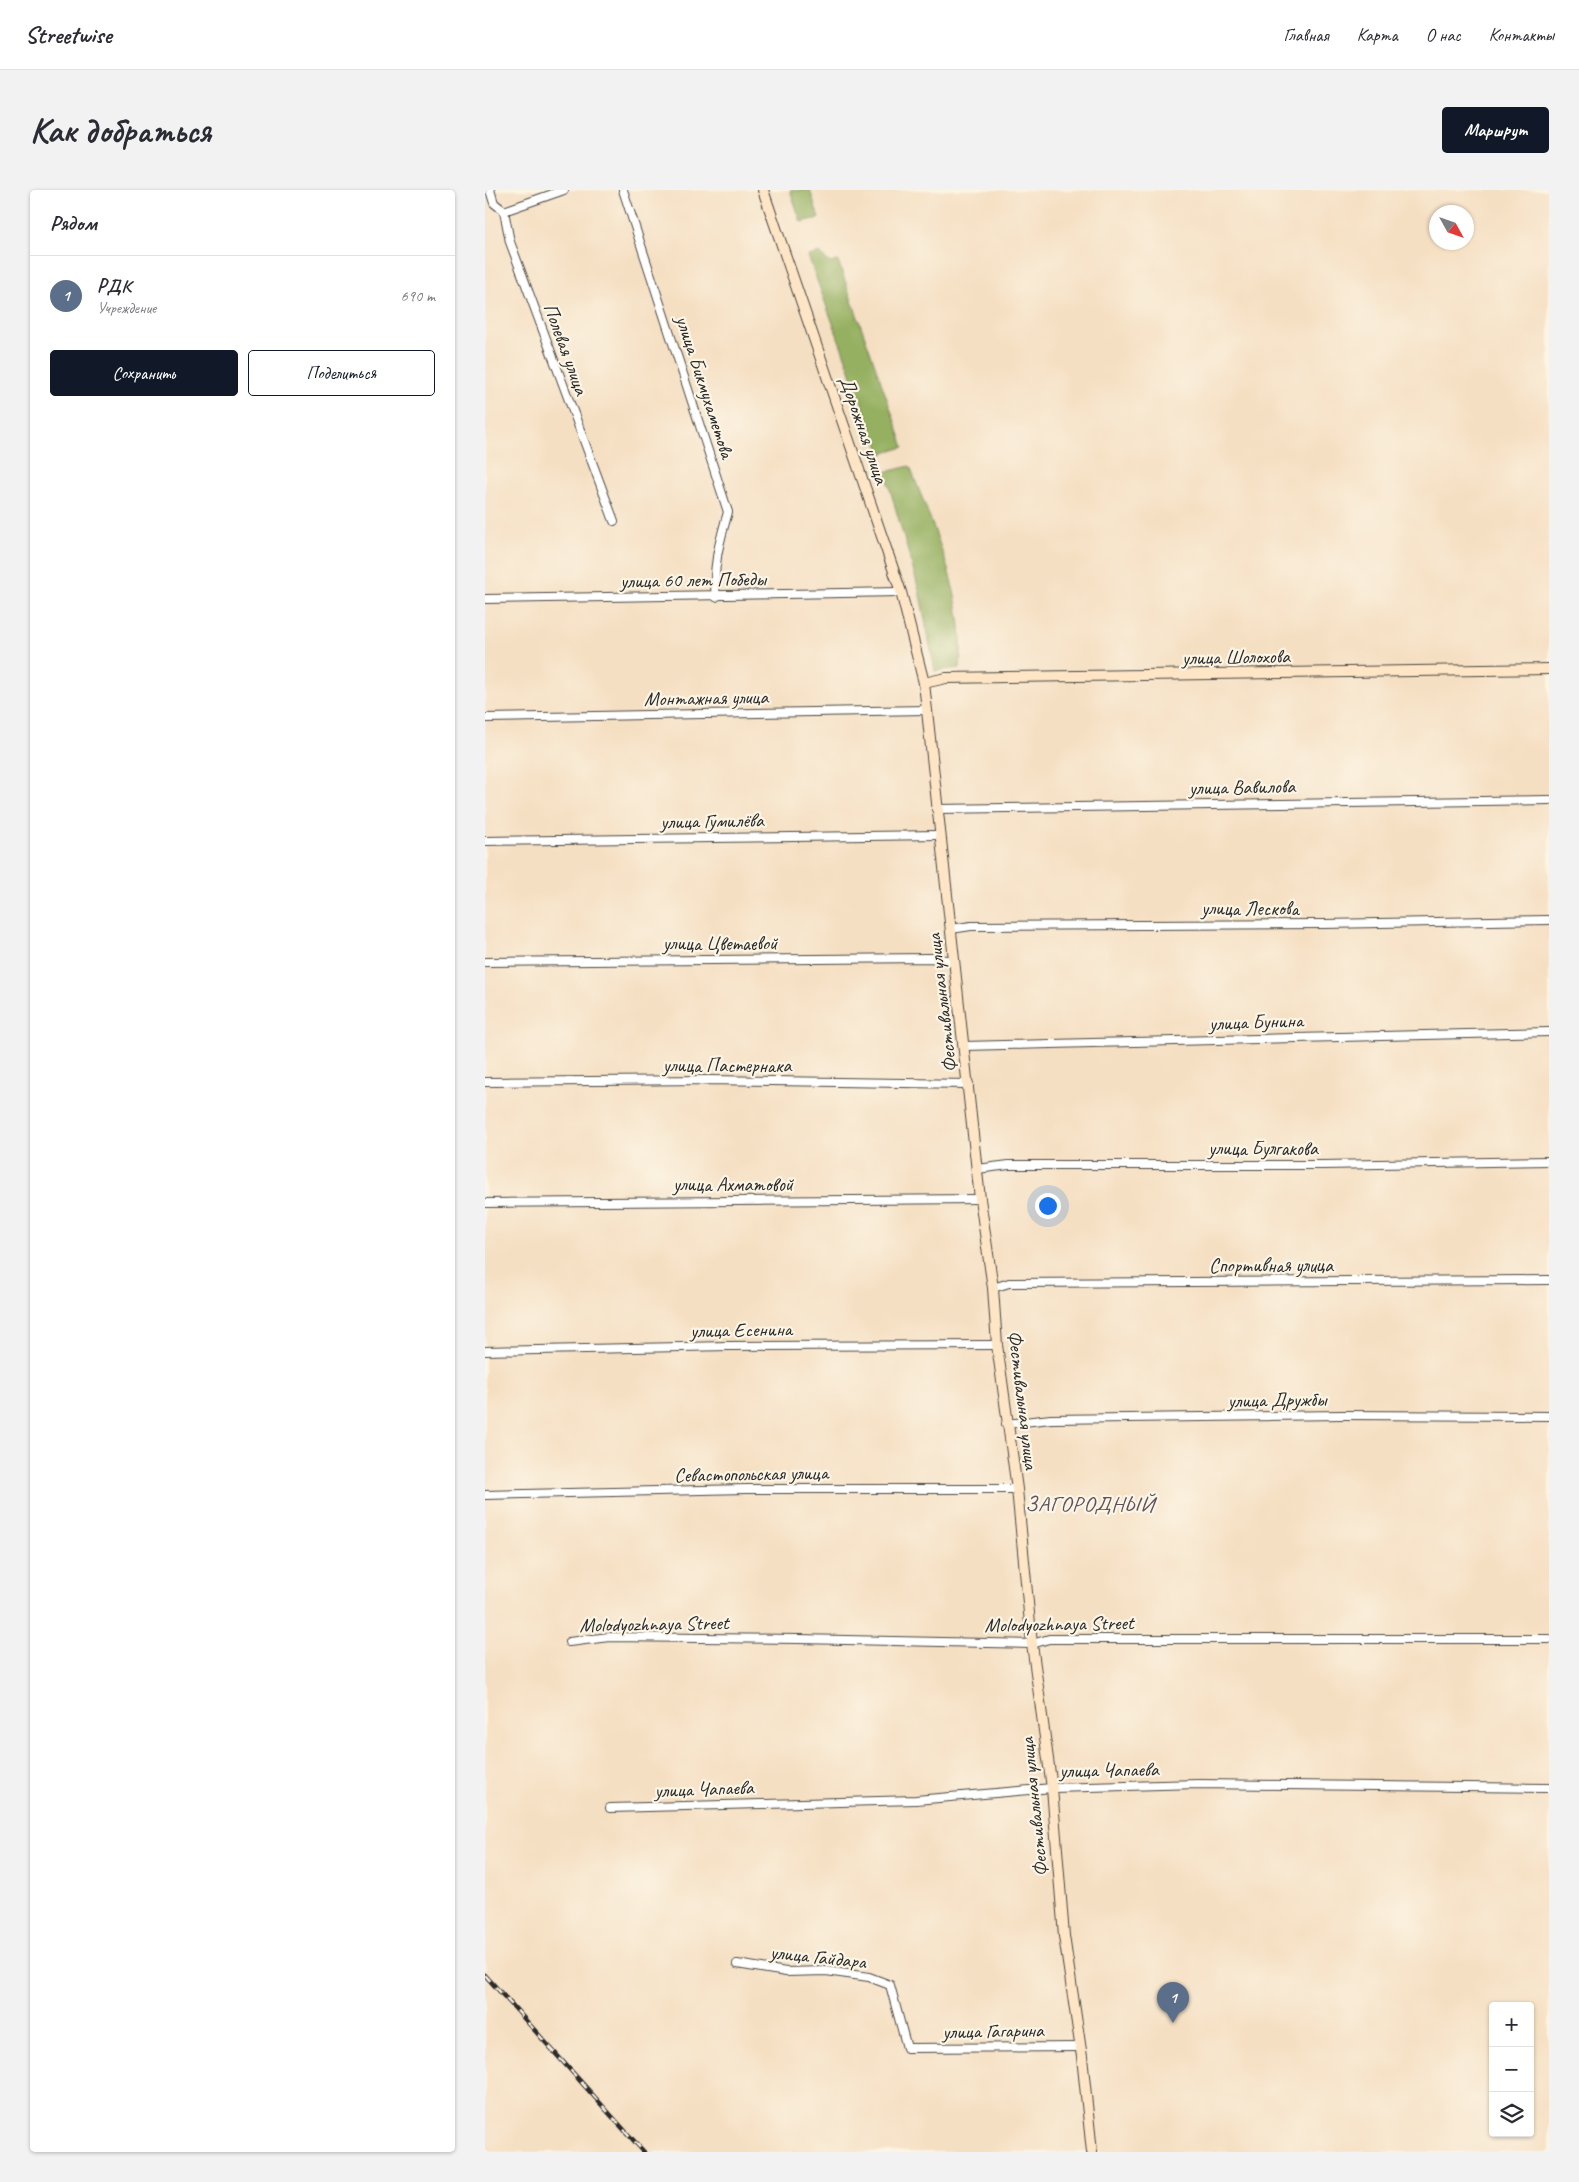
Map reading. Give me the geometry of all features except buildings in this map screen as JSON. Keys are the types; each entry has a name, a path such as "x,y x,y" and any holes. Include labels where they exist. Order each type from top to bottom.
{"street":[{"name":"Полевая улица","path":"490,190 494,204 504,211 510,242 614,521"},
{"path":"504,211 565,190"},
{"name":"улица Бикмухаметова","path":"623,190 729,512 719,543 714,582 716,596"},
{"name":"Дорожная улица","path":"763,190 901,592 924,683"},
{"name":"улица 60 лет Победы","path":"485,599 901,592"},
{"name":"улица Шолохова","path":"924,683 946,678 1549,669"},
{"name":"Фестивальная улица","path":"924,683 936,808 969,1084 980,1199 993,1288 997,1345 1007,1424 1017,1489 1032,1644 1052,1788 1064,1936 1092,2152"},
{"name":"Монтажная улица","path":"485,718 927,710"},
{"name":"улица Вавилова","path":"936,808 1549,800"},
{"name":"улица Гумилёва","path":"485,841 939,835"},
{"name":"улица Лескова","path":"951,929 971,926 1315,924 1549,920"},
{"name":"улица Цветаевой","path":"485,962 922,958 954,961"},
{"name":"улица Бунина","path":"964,1046 1549,1032"},
{"name":"улица Пастернака","path":"485,1082 710,1080 969,1084"},
{"name":"улица Булгакова","path":"977,1169 1009,1165 1323,1165 1549,1161"},
{"name":"улица Ахматовой","path":"485,1202 980,1199"},
{"name":"Спортивная улица","path":"993,1288 1009,1283 1549,1280"},
{"name":"улица Есенина","path":"485,1351 729,1346 997,1345"},
{"name":"улица Дружбы","path":"1007,1424 1051,1419 1342,1415 1549,1416"},
{"name":"Севастопольская улица","path":"485,1495 746,1489 1017,1489"},
{"name":"Molodyozhnaya Street","path":"569,1642 609,1637 798,1638 1032,1644 1049,1639 1549,1640"},
{"name":"улица Чапаева","path":"610,1808 916,1800 1052,1788 1198,1784 1549,1788"},
{"name":"улица Гайдара","path":"737,1964 786,1972 826,1971 869,1977 890,1985 907,2048"},
{"name":"улица Гагарина","path":"907,2048 1079,2047"}],"green space":[{"path":"790,190 810,190 819,218 801,222"},
{"path":"820,253 830,263 838,261 904,447 881,454 808,256"},
{"path":"910,466 938,539 954,590 961,642 960,668 935,671 919,590 885,472"}],"railway":[{"path":"485,1975 644,2152"}],"place":[{"name":"РДК","path":"1173,2023"}],"district":[{"name":"ЗАГОРОДНЫЙ","path":"1090,1504"}]}
